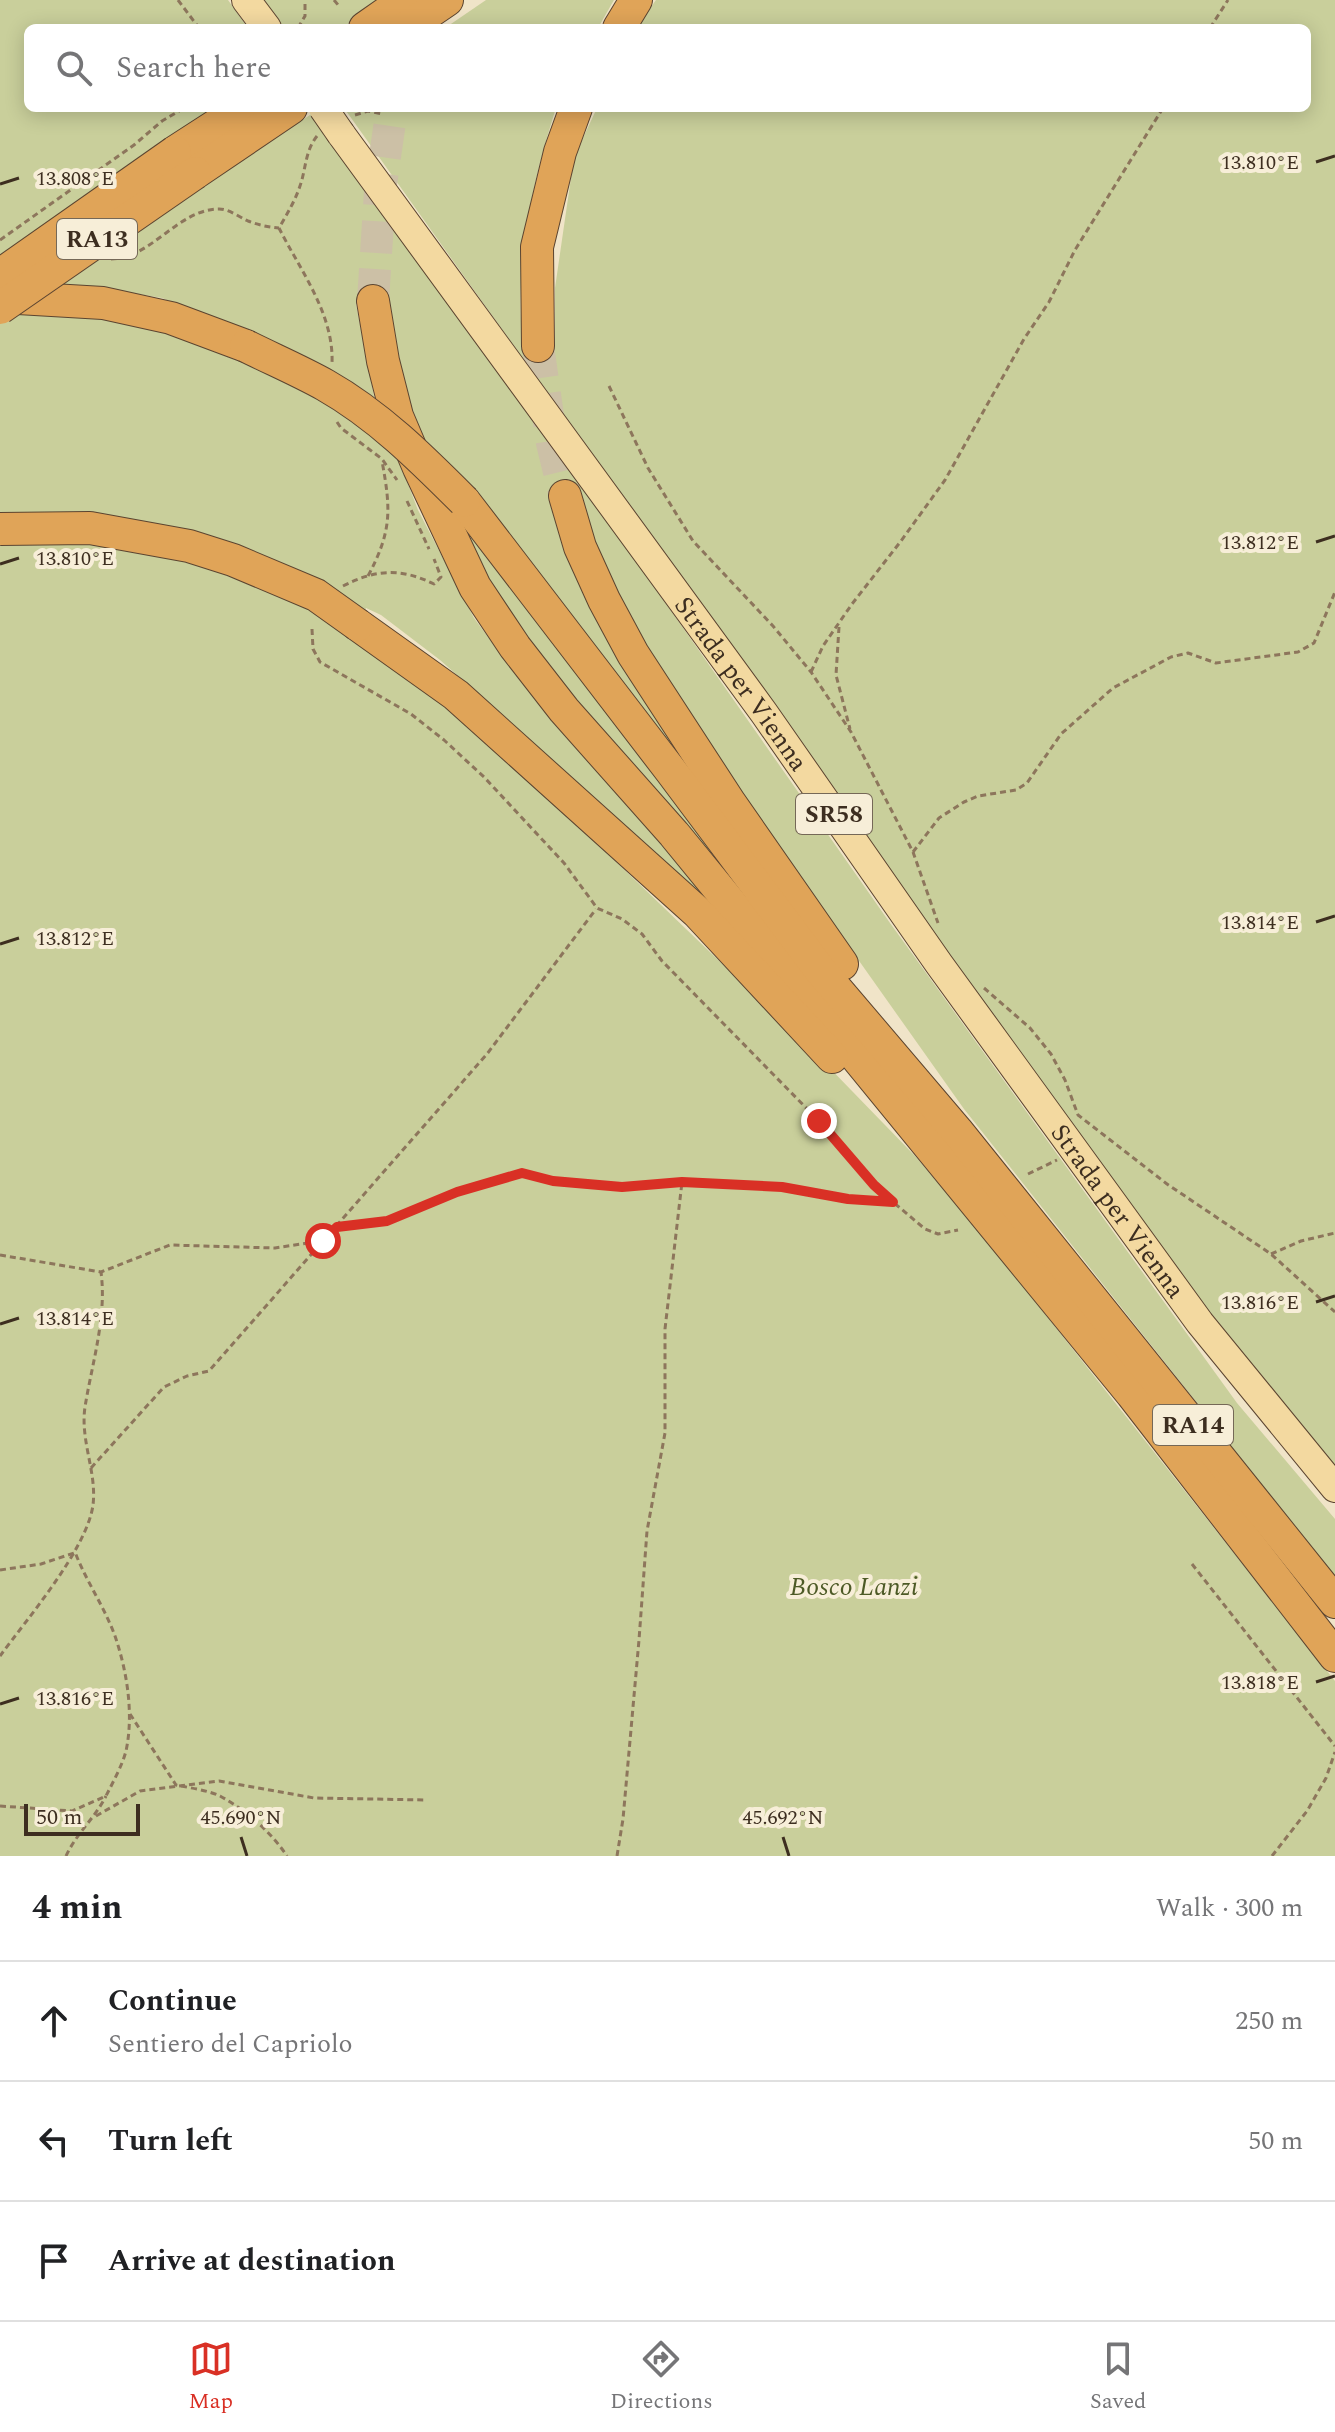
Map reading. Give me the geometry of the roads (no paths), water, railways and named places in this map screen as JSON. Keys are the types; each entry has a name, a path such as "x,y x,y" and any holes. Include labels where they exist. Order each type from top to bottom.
{"highway":[{"path":"371,24 405,0"},
{"path":"412,24 447,0"},
{"path":"621,24 636,0"},
{"name":"RA13","path":"0,308 185,162 239,112"},
{"name":"RA13","path":"0,275 185,162 283,112"},
{"path":"538,346 537,247 560,152 575,112"},
{"path":"0,297 103,303 171,318 246,346 326,385 375,419 419,456 464,501 587,659 820,970 957,1131"},
{"path":"373,301 383,361 397,416 444,525 475,587 515,647 564,710 968,1168"},
{"path":"565,496 580,547 604,600 667,709 957,1131 968,1168"},
{"path":"0,529 90,528 189,546 233,560 316,595 456,695 697,912 922,1154 968,1168"},
{"name":"RA14","path":"968,1168 1102,1358 1335,1656"},
{"name":"RA14","path":"968,1168 1335,1602"}],"main road":[{"name":"Strada per Vienna","path":"336,122 1200,1323 1335,1488"}],"tunnel":[{"path":"373,301 380,191 391,112"},
{"path":"538,346 552,443 565,496"}],"park label":[{"name":"Bosco Lanzi","path":"854,1586"}]}
